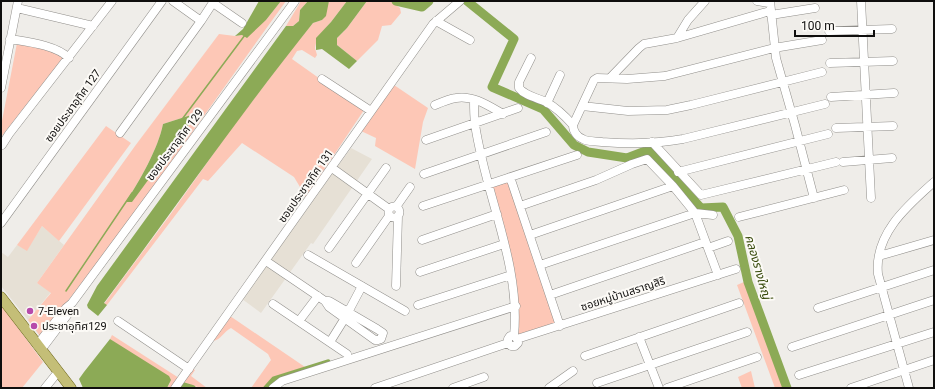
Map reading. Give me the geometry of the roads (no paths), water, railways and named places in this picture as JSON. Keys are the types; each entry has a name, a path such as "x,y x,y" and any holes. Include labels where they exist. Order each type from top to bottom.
{"main road":[{"path":"1,297 71,388"}],"street":[{"path":"2,146 9,134 112,1"},
{"name":"ซอยประชาอุทิศ 127","path":"1,223 162,1"},
{"path":"173,1 201,21"},
{"name":"ซอยประชาอุทิศ 129","path":"39,347 69,313 72,303 295,1"},
{"name":"ซอยประชาอุทิศ 131","path":"175,388 436,21 460,1"},
{"path":"677,38 688,20 705,1"},
{"path":"757,1 770,8"},
{"path":"861,1 870,198"},
{"path":"120,133 201,21 213,2 242,23"},
{"path":"1,88 17,5 93,26"},
{"path":"770,8 774,48 814,198"},
{"path":"610,78 642,46 677,38 770,8 815,8"},
{"path":"436,21 470,40"},
{"path":"829,31 892,29"},
{"path":"10,39 55,49 64,53 69,58"},
{"path":"572,125 595,79 600,77 647,78 665,76 774,48 822,40"},
{"path":"531,58 519,82 519,88 522,92 547,103 563,114 578,135 586,140 627,144 668,142 825,104"},
{"path":"830,63 893,61"},
{"path":"582,106 628,111 667,110 822,72"},
{"path":"547,103 560,75"},
{"path":"322,79 371,111"},
{"path":"831,96 894,93"},
{"path":"435,105 456,98 468,98 485,103 503,114"},
{"path":"474,100 475,123 481,155 497,214 511,275 516,306 516,337"},
{"path":"426,140 518,108"},
{"path":"836,128 893,126"},
{"path":"424,174 546,132"},
{"path":"678,172 828,134"},
{"path":"652,142 678,172 701,195 840,162 892,158"},
{"path":"423,206 577,155"},
{"path":"520,206 596,180 646,158 673,186 695,213 718,275"},
{"path":"332,168 393,212"},
{"path":"329,248 386,168"},
{"path":"510,177 560,326"},
{"path":"909,388 877,264 881,247 894,221 934,182"},
{"path":"530,236 673,186"},
{"path":"356,263 410,187"},
{"path":"739,217 844,190"},
{"path":"393,212 396,286"},
{"path":"540,265 695,213 713,215"},
{"path":"422,240 497,214"},
{"path":"879,256 934,240"},
{"path":"550,295 706,245 728,241"},
{"path":"420,272 504,244"},
{"path":"308,255 405,312"},
{"path":"266,261 325,301 329,307 346,315"},
{"name":"ซอยหมู่บ้านสราญสิริ","path":"375,388 508,343 511,346 515,346 518,343 516,337 560,326 736,269"},
{"path":"818,308 934,270"},
{"path":"418,305 511,275"},
{"path":"330,342 362,286"},
{"path":"299,321 318,296"},
{"path":"792,347 934,300"},
{"path":"585,356 739,303"},
{"path":"273,304 347,354"},
{"path":"273,388 282,381 516,306"},
{"path":"118,321 189,369"},
{"path":"597,383 747,332"},
{"path":"799,375 934,332"},
{"path":"639,337 659,388"},
{"path":"667,388 757,357"},
{"path":"851,388 934,360"},
{"path":"549,388 573,371"},
{"path":"46,388 58,372"},
{"path":"457,387 484,377"}],"waterway":[{"name":"คลองรางใหญ่","path":"396,1 422,7 429,1"},
{"name":"คลองรางใหญ่","path":"467,1 514,39 492,87 543,109 574,145 588,152 627,158 648,150 701,208 723,207 738,236 748,282 787,388"},
{"path":"183,118 245,35"},
{"path":"66,291 132,193"},
{"path":"266,388 274,379 328,362"},
{"path":"183,385 193,388"}],"place":[{"name":"7-Eleven","path":"30,311"},
{"name":"ประชาอุทิศ129","path":"34,326"}]}
